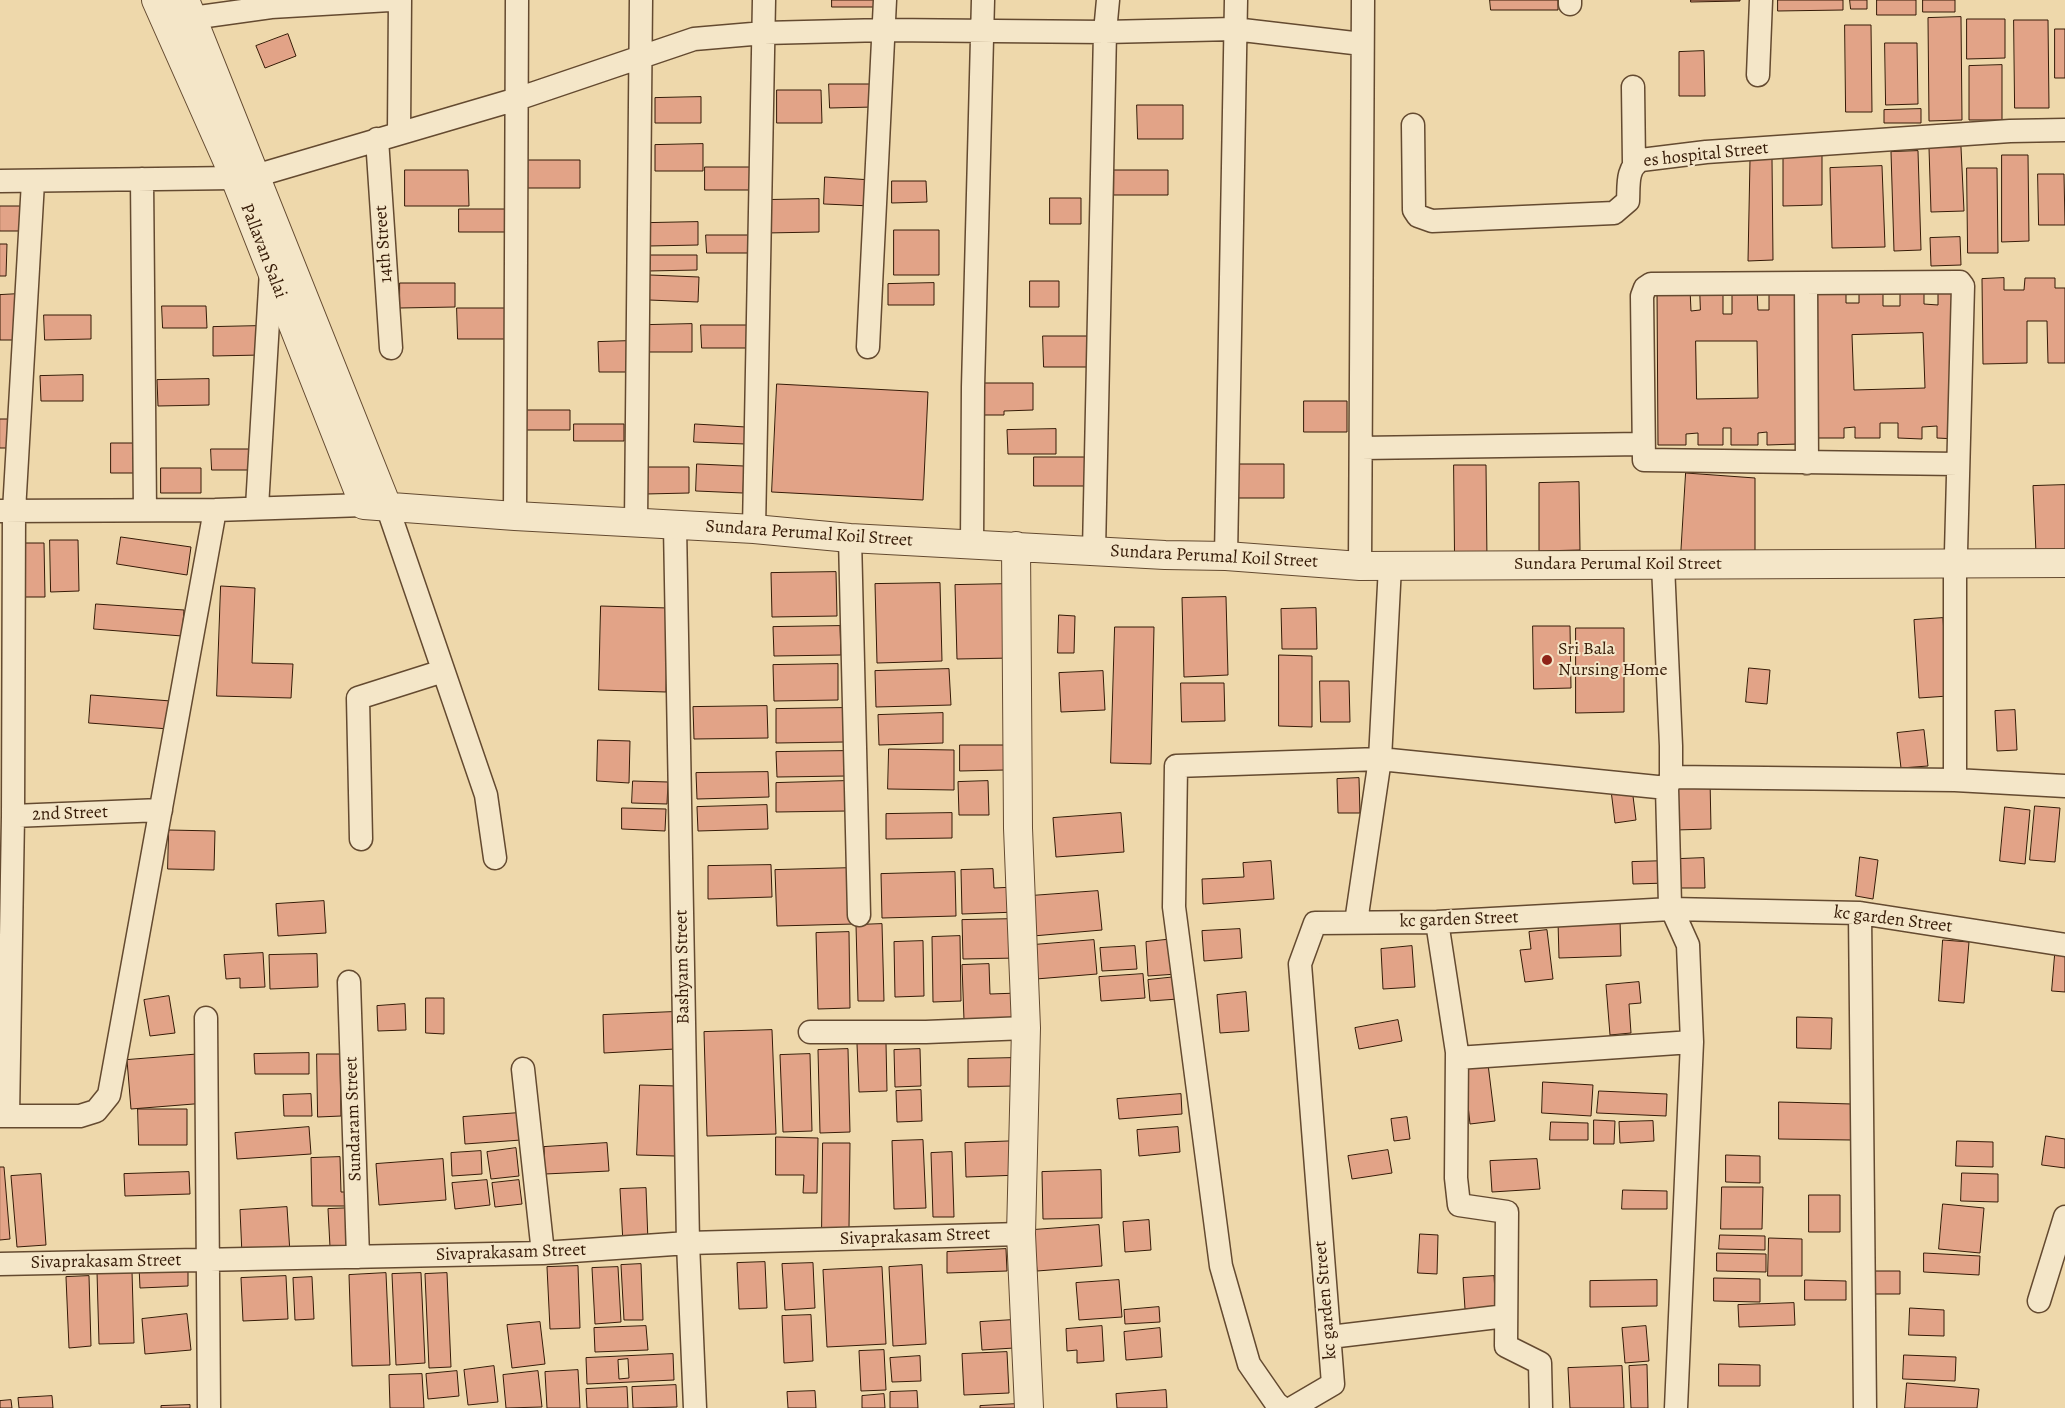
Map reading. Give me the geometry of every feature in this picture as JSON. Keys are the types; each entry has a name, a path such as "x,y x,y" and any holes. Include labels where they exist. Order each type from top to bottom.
{"street":[{"name":"Pallavan Salai","path":"156,0 245,177 271,270 375,506"},
{"path":"390,0 188,9 245,177 443,672 486,795 495,858"},
{"path":"399,132 400,0"},
{"path":"515,516 517,0"},
{"path":"636,522 642,57 641,0"},
{"path":"754,529 764,0"},
{"path":"868,347 886,0"},
{"path":"972,543 983,0"},
{"path":"1094,551 1108,0"},
{"path":"1226,556 1236,0"},
{"path":"1360,566 1362,0"},
{"path":"1758,75 1761,0"},
{"path":"0,181 34,182 245,177 517,99 694,39 764,33 885,30 1106,32 1234,29 1362,44"},
{"path":"1633,87 1634,163"},
{"name":"es hospital Street","path":"1413,125 1414,210 1418,216 1432,221 1614,213 1628,201 1630,173 1634,163 1640,160 1706,152 2010,131 2065,130"},
{"name":"14th Street","path":"377,139 391,348"},
{"path":"142,179 145,510"},
{"name":"2nd Street","path":"34,182 7,511 13,816 161,810"},
{"path":"257,507 271,270"},
{"path":"1955,780 1955,564 1958,464 1963,286 1960,282 1651,284 1645,288 1642,296 1642,444 1644,460 1648,462 1958,464"},
{"path":"1806,284 1807,463"},
{"path":"1361,448 1642,444"},
{"path":"7,511 215,510 257,507 375,506"},
{"name":"Sundara Perumal Koil Street","path":"375,506 675,526 754,529 850,538 1226,556 1360,566 2065,563"},
{"path":"13,816 4,1116 80,1116 96,1111 109,1095 215,510"},
{"name":"Bashyam Street","path":"675,526 688,1243 695,1408"},
{"path":"850,538 858,915"},
{"path":"1016,546 1018,828 1026,1028 1021,1234 1029,1408"},
{"path":"1663,565 1671,909 1688,945 1692,1042 1676,1408"},
{"path":"1356,922 1380,759 1390,566"},
{"path":"361,839 358,698 443,672"},
{"path":"1282,1408 1276,1404 1249,1364 1221,1266 1174,907 1176,766 1380,759 1669,783 1955,780 2065,786"},
{"name":"kc garden Street","path":"1292,1408 1333,1384 1300,964 1315,923 1437,922 1671,909 1860,913 2065,945"},
{"path":"1860,913 1865,1408"},
{"path":"1437,922 1457,1058 1456,1178 1459,1205 1507,1212 1506,1346 1540,1363 1541,1408"},
{"name":"Sundaram Street","path":"349,982 358,1257"},
{"path":"206,1018 209,1408"},
{"path":"810,1032 926,1032 1026,1028"},
{"path":"1457,1058 1692,1042"},
{"path":"523,1069 543,1253"},
{"path":"2039,1301 2065,1217"},
{"name":"Sivaprakasam Street","path":"0,1264 543,1253 688,1243 1021,1234"},
{"path":"1330,1337 1506,1316"}],"building":[{"path":"832,0 876,0 877,7 832,7"},
{"path":"1490,0 1558,0 1558,10 1491,10"},
{"path":"1691,0 1740,0 1740,1 1691,2"},
{"path":"1778,0 1843,0 1843,10 1778,11"},
{"path":"1850,0 1867,0 1867,9 1851,9"},
{"path":"1877,0 1916,0 1916,15 1877,15"},
{"path":"1923,0 1955,0 1955,12 1923,12"},
{"path":"1961,17 1962,120 1929,121 1928,18"},
{"path":"1967,19 2005,19 2005,58 1967,59"},
{"path":"2014,20 2048,20 2049,108 2015,108"},
{"path":"1845,25 1871,25 1872,112 1846,112"},
{"path":"2055,29 2065,29 2065,78 2055,78"},
{"path":"288,34 296,56 265,68 256,46"},
{"path":"1885,43 1917,43 1918,104 1886,105"},
{"path":"1704,51 1705,96 1679,96 1679,52"},
{"path":"2002,65 2002,120 1969,120 1969,66"},
{"path":"829,84 873,84 874,107 830,108"},
{"path":"777,90 821,90 822,123 777,123"},
{"path":"701,97 701,123 655,123 655,98"},
{"path":"1137,105 1183,105 1183,139 1138,139"},
{"path":"1921,109 1921,123 1884,123 1884,110"},
{"path":"703,144 703,171 655,171 655,145"},
{"path":"1961,147 1964,211 1931,212 1929,148"},
{"path":"1918,151 1921,250 1894,251 1891,152"},
{"path":"1822,155 1822,205 1783,206 1783,156"},
{"path":"2002,155 2028,155 2029,241 2002,242"},
{"path":"1772,158 1773,260 1748,261 1750,160"},
{"path":"528,160 580,160 580,188 528,188"},
{"path":"1882,166 1885,247 1832,248 1830,168"},
{"path":"705,167 755,167 755,190 705,190"},
{"path":"1967,168 1997,168 1998,253 1968,253"},
{"path":"405,170 468,170 469,206 405,206"},
{"path":"1114,170 1168,170 1168,195 1114,195"},
{"path":"2038,174 2064,174 2065,225 2039,225"},
{"path":"825,177 872,180 871,206 824,204"},
{"path":"892,181 926,181 927,202 892,203"},
{"path":"1050,198 1081,198 1081,224 1050,224"},
{"path":"819,199 819,232 766,233 765,200"},
{"path":"0,206 21,206 21,231 0,231"},
{"path":"459,209 510,209 511,232 459,232"},
{"path":"698,222 698,245 649,246 649,223"},
{"path":"894,230 939,230 939,275 894,275"},
{"path":"706,235 749,235 749,253 707,253"},
{"path":"1960,237 1961,265 1931,266 1930,238"},
{"path":"0,244 7,244 6,276 0,276"},
{"path":"649,255 697,255 697,270 649,271"},
{"path":"650,275 699,277 698,302 649,300"},
{"path":"2004,278 2004,290 2024,290 2025,278 2055,278 2055,288 2065,288 2065,363 2048,363 2047,321 2027,321 2027,363 1983,364 1982,279"},
{"path":"1030,281 1059,281 1059,307 1030,307"},
{"path":"400,283 455,283 455,307 400,308"},
{"path":"934,283 934,305 888,305 888,284"},
{"path":"1700,288 1723,288 1723,314 1732,314 1732,288 1757,288 1758,310 1769,310 1769,288 1797,288 1798,444 1767,445 1767,432 1758,433 1758,445 1731,445 1731,428 1723,428 1723,445 1698,445 1698,433 1686,434 1686,445 1658,445 1657,289 1690,289 1691,311 1700,310","holes":["1696,341 1757,341 1758,398 1697,399"]},
{"path":"1818,288 1846,288 1846,303 1859,303 1859,288 1883,288 1883,306 1900,306 1900,288 1924,288 1924,304 1938,305 1938,288 1961,288 1956,439 1937,438 1937,426 1922,427 1922,439 1898,438 1898,423 1880,423 1880,438 1855,438 1855,427 1844,428 1844,438 1818,438","holes":["1923,333 1925,388 1854,390 1852,335"]},
{"path":"19,294 19,340 0,340 0,295"},
{"path":"162,306 206,306 207,328 163,328"},
{"path":"457,308 507,308 507,339 458,339"},
{"path":"44,315 91,315 91,339 45,340"},
{"path":"692,324 692,352 648,352 648,325"},
{"path":"701,325 750,325 750,348 702,348"},
{"path":"260,326 261,355 213,356 213,327"},
{"path":"1043,336 1091,336 1091,367 1044,367"},
{"path":"630,341 630,372 599,372 598,342"},
{"path":"83,375 83,401 41,401 40,376"},
{"path":"209,379 209,405 158,406 157,380"},
{"path":"980,383 1033,383 1033,410 1004,411 1004,415 981,415"},
{"path":"777,384 928,392 923,500 772,492"},
{"path":"1304,401 1347,401 1347,432 1304,432"},
{"path":"523,410 570,410 570,430 523,430"},
{"path":"0,419 16,419 15,448 0,448"},
{"path":"574,424 624,424 624,441 574,441"},
{"path":"695,424 746,427 745,444 694,442"},
{"path":"1056,429 1056,454 1008,454 1007,430"},
{"path":"111,443 136,443 136,473 111,473"},
{"path":"211,449 255,449 255,470 212,470"},
{"path":"1034,457 1087,457 1088,486 1034,486"},
{"path":"697,464 744,466 743,493 696,491"},
{"path":"1237,464 1284,464 1284,498 1237,498"},
{"path":"1454,465 1486,465 1487,562 1455,562"},
{"path":"646,467 689,467 689,493 646,494"},
{"path":"161,468 201,468 201,493 161,493"},
{"path":"1686,473 1755,478 1755,556 1681,556"},
{"path":"1579,482 1580,550 1539,551 1539,483"},
{"path":"2065,485 2065,552 2036,553 2033,486"},
{"path":"121,537 191,547 187,575 117,564"},
{"path":"50,540 78,540 79,591 51,592"},
{"path":"21,543 44,543 45,597 22,597"},
{"path":"836,572 837,616 772,617 771,573"},
{"path":"940,583 942,661 877,663 875,584"},
{"path":"1010,584 1012,658 957,659 955,585"},
{"path":"221,586 255,588 252,663 293,664 291,698 217,696"},
{"path":"1226,597 1228,675 1184,677 1182,598"},
{"path":"96,604 184,610 182,636 94,629"},
{"path":"601,606 668,608 666,692 599,690"},
{"path":"1316,608 1317,649 1282,649 1281,609"},
{"path":"1059,615 1075,616 1074,653 1058,653"},
{"path":"1943,618 1948,696 1919,698 1914,620"},
{"path":"840,626 841,655 774,656 773,627"},
{"path":"1533,626 1570,626 1571,688 1534,689"},
{"path":"1115,627 1154,627 1151,764 1111,763"},
{"path":"1576,628 1624,628 1624,712 1576,713"},
{"path":"1279,655 1312,656 1312,727 1279,726"},
{"path":"838,664 838,700 774,701 773,665"},
{"path":"1749,668 1770,670 1767,704 1746,702"},
{"path":"949,669 951,705 876,707 875,671"},
{"path":"1103,671 1105,710 1061,712 1059,673"},
{"path":"1320,681 1349,681 1350,722 1321,722"},
{"path":"1181,683 1224,683 1225,721 1182,722"},
{"path":"91,695 171,701 169,729 89,723"},
{"path":"767,706 768,738 694,739 693,707"},
{"path":"843,708 844,742 776,743 776,709"},
{"path":"2015,710 2017,750 1997,751 1995,711"},
{"path":"943,713 943,743 879,745 878,715"},
{"path":"1924,730 1928,766 1901,768 1897,733"},
{"path":"598,740 630,741 629,783 597,781"},
{"path":"960,745 1004,745 1005,770 960,771"},
{"path":"889,749 954,750 954,790 888,789"},
{"path":"846,751 847,776 777,777 776,752"},
{"path":"768,772 769,797 697,799 696,773"},
{"path":"1359,778 1360,813 1338,813 1337,779"},
{"path":"1710,779 1711,829 1675,830 1674,780"},
{"path":"633,781 668,782 667,804 632,803"},
{"path":"846,781 847,811 776,812 776,783"},
{"path":"988,781 989,815 959,815 958,782"},
{"path":"1632,788 1636,820 1615,823 1611,790"},
{"path":"767,805 768,829 698,831 697,807"},
{"path":"2035,806 2060,808 2055,862 2030,860"},
{"path":"2005,807 2030,810 2025,864 2000,861"},
{"path":"622,808 666,809 665,831 622,829"},
{"path":"952,813 952,838 886,839 886,814"},
{"path":"1121,813 1124,852 1056,857 1053,818"},
{"path":"169,830 215,831 214,870 168,869"},
{"path":"1860,857 1878,860 1873,899 1856,896"},
{"path":"1704,858 1705,888 1680,888 1679,859"},
{"path":"1271,861 1274,899 1203,904 1202,879 1244,877 1243,863"},
{"path":"1666,861 1667,883 1633,884 1632,862"},
{"path":"771,865 772,897 708,899 708,866"},
{"path":"853,868 854,924 777,926 775,870"},
{"path":"993,869 994,888 1016,887 1017,912 962,914 961,870"},
{"path":"955,872 956,916 882,918 881,874"},
{"path":"1098,891 1102,930 1033,936 1030,896"},
{"path":"324,901 326,933 278,936 276,904"},
{"path":"1017,919 1018,958 963,959 962,920"},
{"path":"1620,920 1621,956 1559,958 1558,921"},
{"path":"882,924 884,1001 858,1001 856,925"},
{"path":"1240,929 1242,958 1204,961 1202,931"},
{"path":"1547,930 1553,979 1525,982 1520,950 1531,949 1529,932"},
{"path":"849,932 850,1008 818,1009 816,933"},
{"path":"960,936 961,1001 933,1002 932,937"},
{"path":"1174,939 1177,974 1148,976 1146,942"},
{"path":"1094,940 1097,974 1036,979 1033,945"},
{"path":"1943,940 1969,942 1964,1003 1939,1001"},
{"path":"923,941 924,996 895,997 894,942"},
{"path":"1135,946 1137,969 1102,971 1100,948"},
{"path":"1412,946 1415,987 1383,989 1381,949"},
{"path":"263,953 265,987 240,988 240,978 226,979 224,955"},
{"path":"317,954 318,987 270,989 269,955"},
{"path":"2055,955 2065,956 2065,992 2052,991"},
{"path":"989,964 990,994 1019,993 1020,1018 964,1020 962,965"},
{"path":"1143,974 1145,998 1101,1001 1099,977"},
{"path":"1176,977 1178,999 1150,1001 1148,980"},
{"path":"1639,982 1641,1003 1629,1004 1631,1033 1610,1035 1606,985"},
{"path":"1246,992 1249,1031 1220,1033 1217,995"},
{"path":"169,996 175,1033 150,1036 144,1000"},
{"path":"426,998 444,998 444,1034 426,1033"},
{"path":"405,1004 406,1030 378,1031 377,1006"},
{"path":"673,1012 675,1049 604,1053 603,1015"},
{"path":"1797,1017 1832,1018 1831,1049 1797,1048"},
{"path":"1398,1020 1402,1041 1359,1049 1355,1028"},
{"path":"772,1030 776,1134 707,1136 704,1032"},
{"path":"886,1043 887,1091 859,1092 857,1044"},
{"path":"848,1049 850,1132 820,1133 818,1050"},
{"path":"920,1049 921,1086 895,1087 894,1050"},
{"path":"309,1053 309,1074 255,1074 254,1054"},
{"path":"202,1054 206,1103 131,1109 127,1060"},
{"path":"317,1054 340,1054 341,1116 318,1117"},
{"path":"810,1054 812,1131 783,1132 780,1055"},
{"path":"1014,1058 1015,1086 968,1087 968,1059"},
{"path":"1488,1064 1495,1121 1470,1124 1464,1067"},
{"path":"1543,1082 1593,1085 1591,1116 1542,1113"},
{"path":"640,1085 677,1086 675,1156 637,1155"},
{"path":"921,1090 922,1121 897,1122 896,1091"},
{"path":"1599,1091 1667,1094 1666,1116 1597,1113"},
{"path":"311,1094 312,1116 284,1116 283,1095"},
{"path":"1181,1094 1182,1114 1119,1119 1117,1099"},
{"path":"1779,1102 1852,1104 1851,1140 1779,1139"},
{"path":"138,1109 187,1109 187,1145 139,1145"},
{"path":"519,1113 521,1140 465,1144 463,1117"},
{"path":"1407,1117 1410,1139 1394,1141 1391,1119"},
{"path":"1594,1120 1615,1121 1614,1144 1594,1144"},
{"path":"1653,1121 1654,1141 1620,1143 1619,1122"},
{"path":"1551,1122 1588,1123 1588,1140 1550,1140"},
{"path":"309,1127 311,1154 237,1159 235,1133"},
{"path":"1178,1127 1180,1152 1139,1156 1137,1130"},
{"path":"2046,1136 2065,1139 2065,1168 2042,1165"},
{"path":"776,1137 818,1138 817,1193 803,1193 804,1175 776,1175"},
{"path":"923,1140 926,1208 894,1209 892,1141"},
{"path":"1019,1141 1020,1175 966,1177 965,1143"},
{"path":"1957,1141 1993,1142 1993,1167 1956,1166"},
{"path":"607,1143 609,1171 545,1174 544,1147"},
{"path":"823,1143 850,1143 849,1228 822,1228"},
{"path":"516,1148 519,1176 491,1179 487,1152"},
{"path":"1388,1150 1392,1173 1352,1179 1348,1156"},
{"path":"481,1151 482,1174 452,1176 451,1153"},
{"path":"952,1152 954,1217 933,1217 931,1153"},
{"path":"1726,1155 1760,1156 1760,1183 1726,1182"},
{"path":"340,1157 341,1192 351,1192 352,1206 312,1206 311,1158"},
{"path":"443,1159 446,1200 379,1205 376,1164"},
{"path":"1537,1159 1540,1189 1492,1192 1490,1161"},
{"path":"0,1167 4,1167 10,1239 0,1240"},
{"path":"1101,1170 1102,1218 1043,1219 1042,1172"},
{"path":"189,1172 190,1194 125,1196 124,1174"},
{"path":"1962,1173 1998,1174 1998,1202 1961,1201"},
{"path":"41,1174 46,1245 17,1247 11,1176"},
{"path":"487,1180 490,1205 455,1209 452,1183"},
{"path":"519,1180 522,1204 495,1207 492,1183"},
{"path":"1722,1187 1763,1187 1762,1229 1721,1229"},
{"path":"646,1188 648,1242 623,1243 620,1189"},
{"path":"1623,1190 1667,1191 1667,1209 1622,1209"},
{"path":"1809,1195 1840,1195 1840,1232 1809,1232"},
{"path":"1943,1204 1984,1208 1980,1253 1939,1249"},
{"path":"287,1207 290,1253 242,1255 240,1210"},
{"path":"354,1208 356,1246 330,1247 328,1209"},
{"path":"1149,1220 1151,1250 1125,1252 1123,1222"},
{"path":"1099,1225 1102,1266 1037,1271 1033,1230"},
{"path":"1420,1234 1438,1235 1437,1274 1418,1273"},
{"path":"1720,1235 1765,1236 1765,1250 1719,1249"},
{"path":"1769,1238 1802,1239 1802,1276 1768,1276"},
{"path":"1006,1249 1007,1271 947,1273 947,1252"},
{"path":"1717,1253 1766,1254 1766,1272 1717,1271"},
{"path":"1924,1253 1980,1256 1979,1275 1924,1272"},
{"path":"765,1262 767,1308 739,1309 737,1263"},
{"path":"813,1263 815,1308 785,1310 782,1264"},
{"path":"188,1264 188,1286 140,1288 139,1266"},
{"path":"641,1264 643,1320 624,1320 621,1265"},
{"path":"922,1265 926,1344 893,1346 889,1267"},
{"path":"578,1266 580,1328 550,1329 547,1267"},
{"path":"618,1267 621,1322 595,1324 592,1268"},
{"path":"882,1267 886,1344 827,1347 823,1270"},
{"path":"132,1271 134,1343 99,1344 97,1272"},
{"path":"1872,1271 1900,1271 1900,1294 1872,1294"},
{"path":"386,1273 390,1365 352,1366 349,1275"},
{"path":"421,1273 425,1363 396,1365 392,1274"},
{"path":"447,1273 451,1367 429,1368 425,1274"},
{"path":"89,1276 91,1346 69,1348 66,1277"},
{"path":"286,1276 288,1319 243,1321 241,1278"},
{"path":"1494,1276 1496,1307 1465,1309 1463,1278"},
{"path":"312,1277 314,1319 295,1320 293,1278"},
{"path":"1714,1278 1760,1279 1760,1302 1714,1301"},
{"path":"1119,1280 1122,1317 1079,1320 1076,1283"},
{"path":"1657,1280 1657,1306 1590,1307 1590,1281"},
{"path":"1805,1280 1846,1281 1846,1300 1805,1300"},
{"path":"1794,1303 1795,1325 1739,1327 1738,1305"},
{"path":"1159,1307 1160,1322 1125,1324 1124,1310"},
{"path":"1910,1308 1944,1310 1944,1336 1909,1335"},
{"path":"187,1314 191,1350 145,1354 142,1319"},
{"path":"811,1315 813,1361 784,1363 782,1316"},
{"path":"1013,1320 1014,1348 982,1350 980,1322"},
{"path":"540,1322 545,1364 512,1368 507,1325"},
{"path":"646,1326 648,1350 595,1352 594,1328"},
{"path":"1102,1326 1104,1361 1077,1363 1077,1350 1067,1351 1066,1329"},
{"path":"1646,1326 1649,1361 1625,1363 1622,1328"},
{"path":"1160,1328 1162,1357 1126,1360 1124,1332"},
{"path":"884,1350 886,1390 861,1391 859,1351"},
{"path":"1007,1352 1009,1393 964,1395 962,1354"},
{"path":"673,1354 674,1380 587,1384 586,1358","holes":["628,1359 629,1378 619,1379 618,1360"]},
{"path":"1904,1355 1956,1357 1955,1381 1903,1379"},
{"path":"920,1356 921,1381 892,1382 890,1358"},
{"path":"1719,1364 1760,1365 1760,1386 1719,1386"},
{"path":"1647,1365 1648,1408 1631,1408 1629,1366"},
{"path":"494,1366 498,1402 468,1405 464,1370"},
{"path":"1622,1366 1624,1408 1570,1408 1568,1368"},
{"path":"578,1370 580,1408 547,1408 545,1372"},
{"path":"457,1371 459,1396 428,1399 426,1374"},
{"path":"538,1371 542,1407 506,1408 503,1375"},
{"path":"422,1374 424,1408 390,1408 389,1375"},
{"path":"1907,1383 1979,1389 1977,1408 1905,1408"},
{"path":"676,1385 677,1407 633,1408 632,1387"},
{"path":"627,1387 628,1408 587,1408 586,1389"},
{"path":"1166,1390 1167,1408 1117,1408 1116,1394"},
{"path":"815,1391 816,1408 788,1408 787,1392"},
{"path":"917,1391 918,1408 890,1408 890,1392"},
{"path":"884,1394 885,1408 862,1408 862,1396"},
{"path":"52,1396 53,1408 19,1408 18,1398"},
{"path":"11,1400 12,1408 0,1408 0,1401"},
{"path":"1017,1404 1017,1408 980,1408 980,1406"},
{"path":"190,1405 190,1408 161,1408 161,1406"}],"place":[{"name":"Sri Bala Nursing Home","path":"1547,660"}]}
